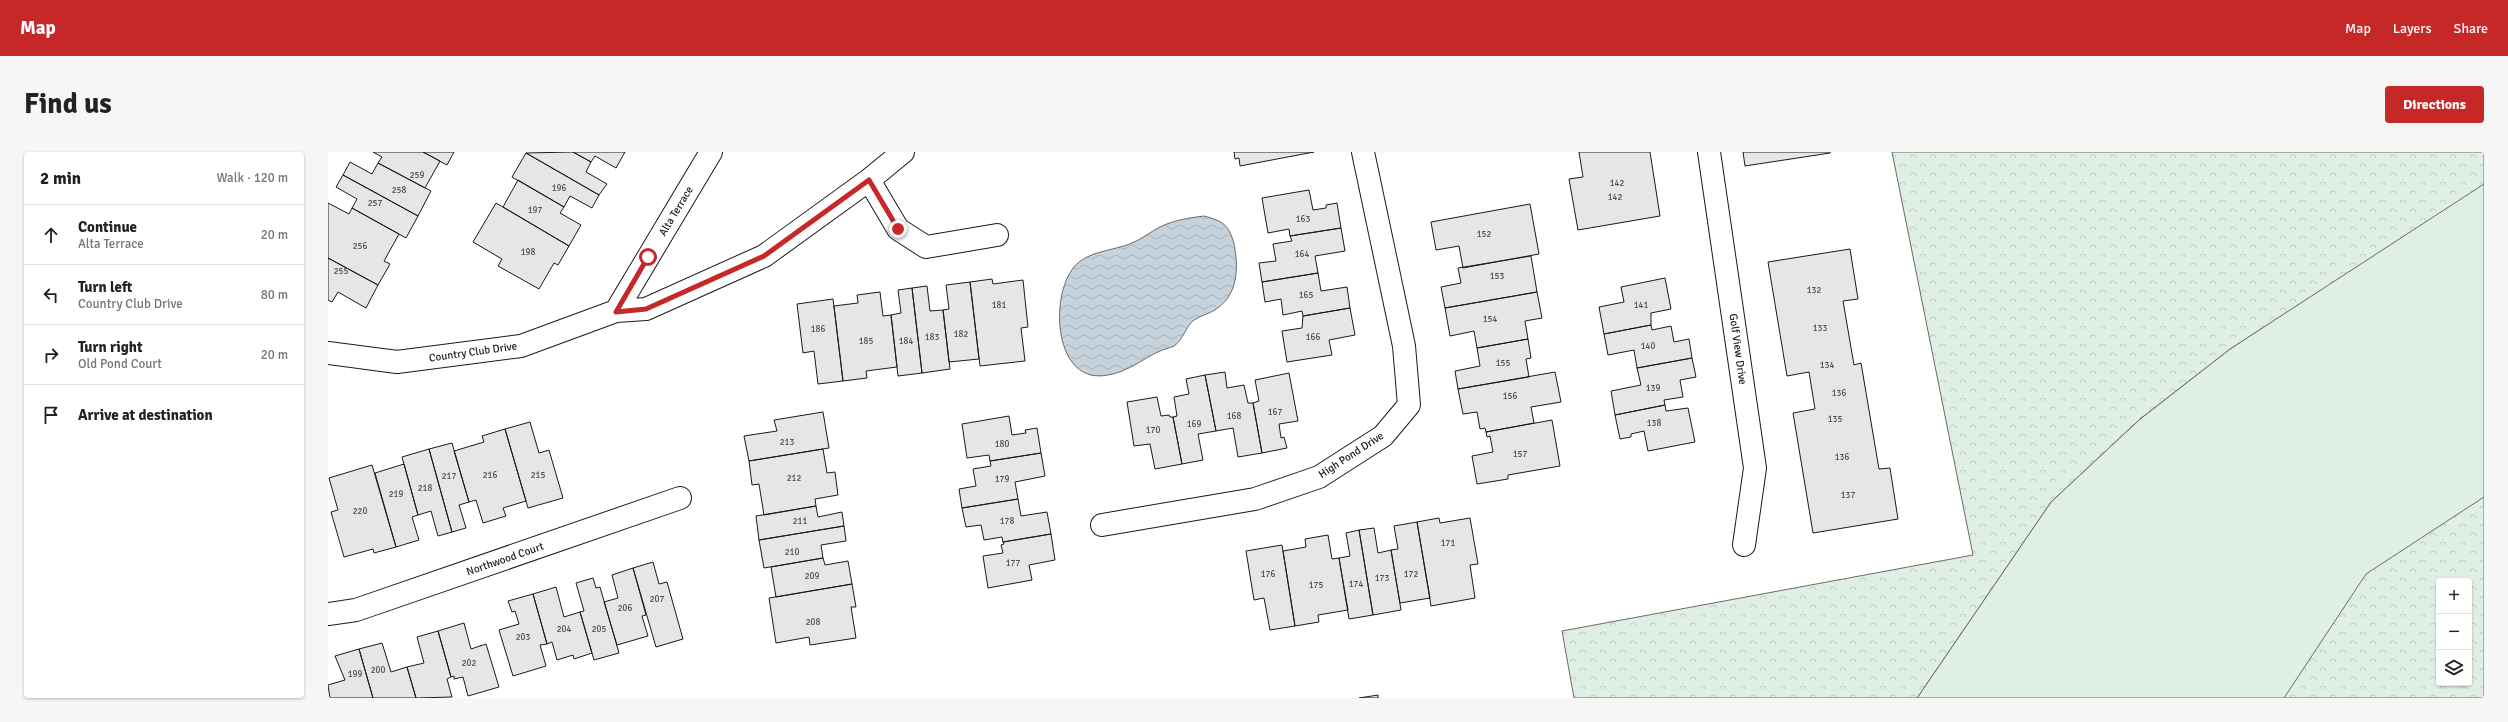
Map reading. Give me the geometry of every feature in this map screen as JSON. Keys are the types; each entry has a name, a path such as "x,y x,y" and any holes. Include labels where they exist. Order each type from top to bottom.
{"street":[{"name":"Alta Terrace","path":"616,312 711,152"},
{"name":"Country Club Drive","path":"328,353 397,362 521,346 616,312 646,309 764,256 869,180 903,152"},
{"name":"High Pond Drive","path":"1102,525 1255,499 1320,477 1383,436 1409,406 1404,346 1363,152"},
{"name":"Golf View Drive","path":"1709,152 1755,468 1744,545"},
{"path":"869,180 898,229 926,247 997,235"},
{"name":"Northwood Court","path":"328,614 356,610 680,498"}],"green space":[{"path":"1892,152 2484,152 2484,184 2230,349 2140,419 2051,502 1917,698 1574,698 1562,631 1973,555"},
{"path":"2484,182 2484,698 1917,698 2051,502 2139,420 2230,349"},
{"path":"2484,497 2484,698 2284,698 2366,574"}],"water":[{"path":"1204,216 1221,222 1230,232 1234,244 1236,253 1235,282 1228,298 1213,311 1194,320 1174,346 1153,354 1122,371 1108,375 1090,375 1076,367 1067,354 1061,336 1060,317 1061,298 1066,281 1074,267 1079,262 1093,254 1125,246 1165,225"}],"building":[{"path":"373,152 423,152 440,161 425,188 378,163 382,157"},
{"path":"423,152 454,152 447,165"},
{"path":"573,152 625,152 616,168 595,156 591,162"},
{"path":"573,152 591,162 586,172 607,184 599,195 526,153"},
{"path":"1234,152 1314,152 1240,166 1239,158 1235,159"},
{"path":"1579,152 1650,152 1660,216 1578,230 1569,179 1583,177"},
{"path":"1743,152 1830,152 1830,153 1745,166"},
{"path":"526,153 599,195 592,208 570,196 564,207 512,177"},
{"path":"350,162 372,174 378,163 431,191 418,216 343,175"},
{"path":"343,175 418,216 406,238 352,208 357,199 336,187"},
{"path":"518,180 564,207 560,213 581,225 569,246 503,207"},
{"path":"1309,190 1313,210 1326,208 1326,205 1337,203 1341,228 1290,236 1289,229 1268,233 1262,198"},
{"path":"328,203 349,214 352,208 399,234 384,261 390,264 378,285 328,258"},
{"path":"496,203 569,246 558,265 554,263 539,289 498,266 502,259 473,242"},
{"path":"1530,204 1539,254 1463,268 1459,246 1436,250 1431,222"},
{"path":"1341,228 1345,251 1315,256 1318,273 1262,282 1259,263 1276,261 1273,244 1292,241 1290,236"},
{"path":"1850,249 1858,299 1843,301 1854,365 1861,363 1879,469 1890,468 1898,519 1813,533 1793,413 1815,409 1809,372 1787,376 1768,262"},
{"path":"1531,256 1537,292 1445,308 1441,287 1461,283 1458,268"},
{"path":"328,258 378,285 366,308 338,292 332,302 328,300"},
{"path":"1318,273 1321,291 1347,287 1350,308 1303,316 1302,311 1283,315 1281,299 1265,302 1262,282"},
{"path":"1665,278 1671,309 1651,313 1651,325 1604,334 1599,307 1624,302 1621,287"},
{"path":"992,279 993,284 1023,280 1028,327 1021,328 1025,361 980,366 970,282"},
{"path":"970,282 979,359 949,362 943,310 949,309 946,285"},
{"path":"927,286 930,311 943,310 950,369 922,373 912,288"},
{"path":"912,288 922,373 898,376 891,315 901,313 898,290"},
{"path":"880,292 883,316 891,315 897,367 866,371 867,378 843,381 834,306 858,303 857,295"},
{"path":"1537,292 1542,318 1525,321 1528,339 1477,348 1474,331 1450,336 1445,308"},
{"path":"833,299 843,381 818,384 814,351 803,353 797,304"},
{"path":"1350,308 1355,335 1329,340 1332,355 1287,362 1282,331 1302,328 1303,316"},
{"path":"1651,325 1652,330 1671,326 1674,342 1689,339 1692,358 1637,368 1634,350 1608,355 1604,334"},
{"path":"1528,339 1531,358 1526,359 1529,377 1458,389 1455,371 1480,366 1477,348"},
{"path":"1692,358 1696,377 1680,380 1683,397 1664,400 1665,405 1615,415 1611,391 1641,385 1637,368"},
{"path":"1225,372 1227,388 1244,385 1248,403 1253,403 1262,453 1238,457 1233,428 1216,431 1205,375"},
{"path":"1555,372 1561,402 1531,407 1534,423 1486,432 1485,428 1480,429 1477,412 1463,414 1458,389"},
{"path":"1289,373 1298,421 1279,424 1281,438 1284,437 1287,448 1262,453 1253,403 1259,401 1255,380"},
{"path":"1205,375 1216,431 1198,434 1203,460 1182,464 1173,417 1177,416 1174,397 1189,394 1186,379"},
{"path":"1157,397 1161,416 1169,415 1170,417 1173,417 1182,464 1155,469 1150,444 1134,446 1127,402"},
{"path":"1665,405 1666,411 1688,408 1695,442 1648,451 1644,431 1631,434 1631,437 1620,439 1615,415"},
{"path":"823,412 829,448 749,461 744,436 777,431 774,420"},
{"path":"1009,416 1012,435 1026,433 1025,430 1037,428 1041,453 990,461 989,455 967,458 962,424"},
{"path":"1552,420 1560,466 1508,475 1508,479 1477,484 1472,456 1493,452 1490,436 1487,437 1486,432"},
{"path":"530,422 539,453 549,450 563,498 528,508 505,429"},
{"path":"505,429 526,501 503,508 506,516 483,523 476,500 469,502 454,451 484,442 482,436"},
{"path":"452,443 469,502 459,505 466,528 452,532 429,449"},
{"path":"429,449 452,532 438,536 431,511 418,515 402,457"},
{"path":"823,449 827,473 835,472 838,495 815,499 816,506 764,515 759,484 752,485 749,461"},
{"path":"1041,453 1045,476 1015,482 1018,499 962,508 959,489 976,486 973,469 991,466 990,461"},
{"path":"404,464 418,515 412,517 419,540 396,547 375,473"},
{"path":"372,465 396,547 374,553 373,549 344,557 331,512 338,510 329,478"},
{"path":"1018,499 1021,516 1047,512 1051,534 1003,542 1002,537 984,540 981,525 966,527 962,508"},
{"path":"816,506 818,517 842,512 844,526 759,540 756,516"},
{"path":"1439,518 1440,523 1470,518 1478,564 1470,565 1475,598 1431,606 1417,522"},
{"path":"1417,522 1430,598 1400,603 1391,550 1398,549 1394,526"},
{"path":"844,526 846,541 821,545 823,558 764,568 759,540"},
{"path":"1374,528 1378,553 1391,550 1401,610 1373,615 1359,530"},
{"path":"1359,530 1373,615 1349,619 1339,558 1350,556 1346,533"},
{"path":"1051,534 1055,560 1029,565 1032,580 988,588 983,556 1003,553 1001,545 1004,544 1003,542"},
{"path":"1328,535 1332,559 1339,558 1348,610 1318,615 1319,622 1295,626 1283,551 1306,547 1305,539"},
{"path":"1282,545 1295,626 1270,630 1264,598 1254,600 1246,551"},
{"path":"823,558 825,565 848,561 852,584 776,597 771,567"},
{"path":"653,562 659,584 667,582 683,639 656,647 633,568"},
{"path":"633,568 646,615 642,616 648,636 617,645 604,602 618,598 612,575"},
{"path":"593,578 596,588 600,587 619,653 594,660 580,612 584,611 576,583"},
{"path":"852,584 856,607 851,607 856,638 810,645 809,637 776,643 769,598"},
{"path":"556,587 564,617 580,612 592,653 574,659 573,655 557,660 552,642 547,644 533,594"},
{"path":"533,594 547,644 540,645 546,666 513,676 499,630 519,624 515,611 512,612 508,601"},
{"path":"464,623 471,649 486,644 499,687 468,696 463,677 454,679 454,676 451,677 438,631"},
{"path":"438,631 451,677 447,679 452,697 416,698 407,667 424,663 417,637"},
{"path":"382,643 391,672 407,667 416,698 373,698 359,649"},
{"path":"359,649 373,698 330,698 328,685 345,680 335,656"},
{"path":"1378,695 1378,698 1359,698"}],"route":[{"path":"648,257 616,312 646,309 764,256 869,180 898,229"}]}
